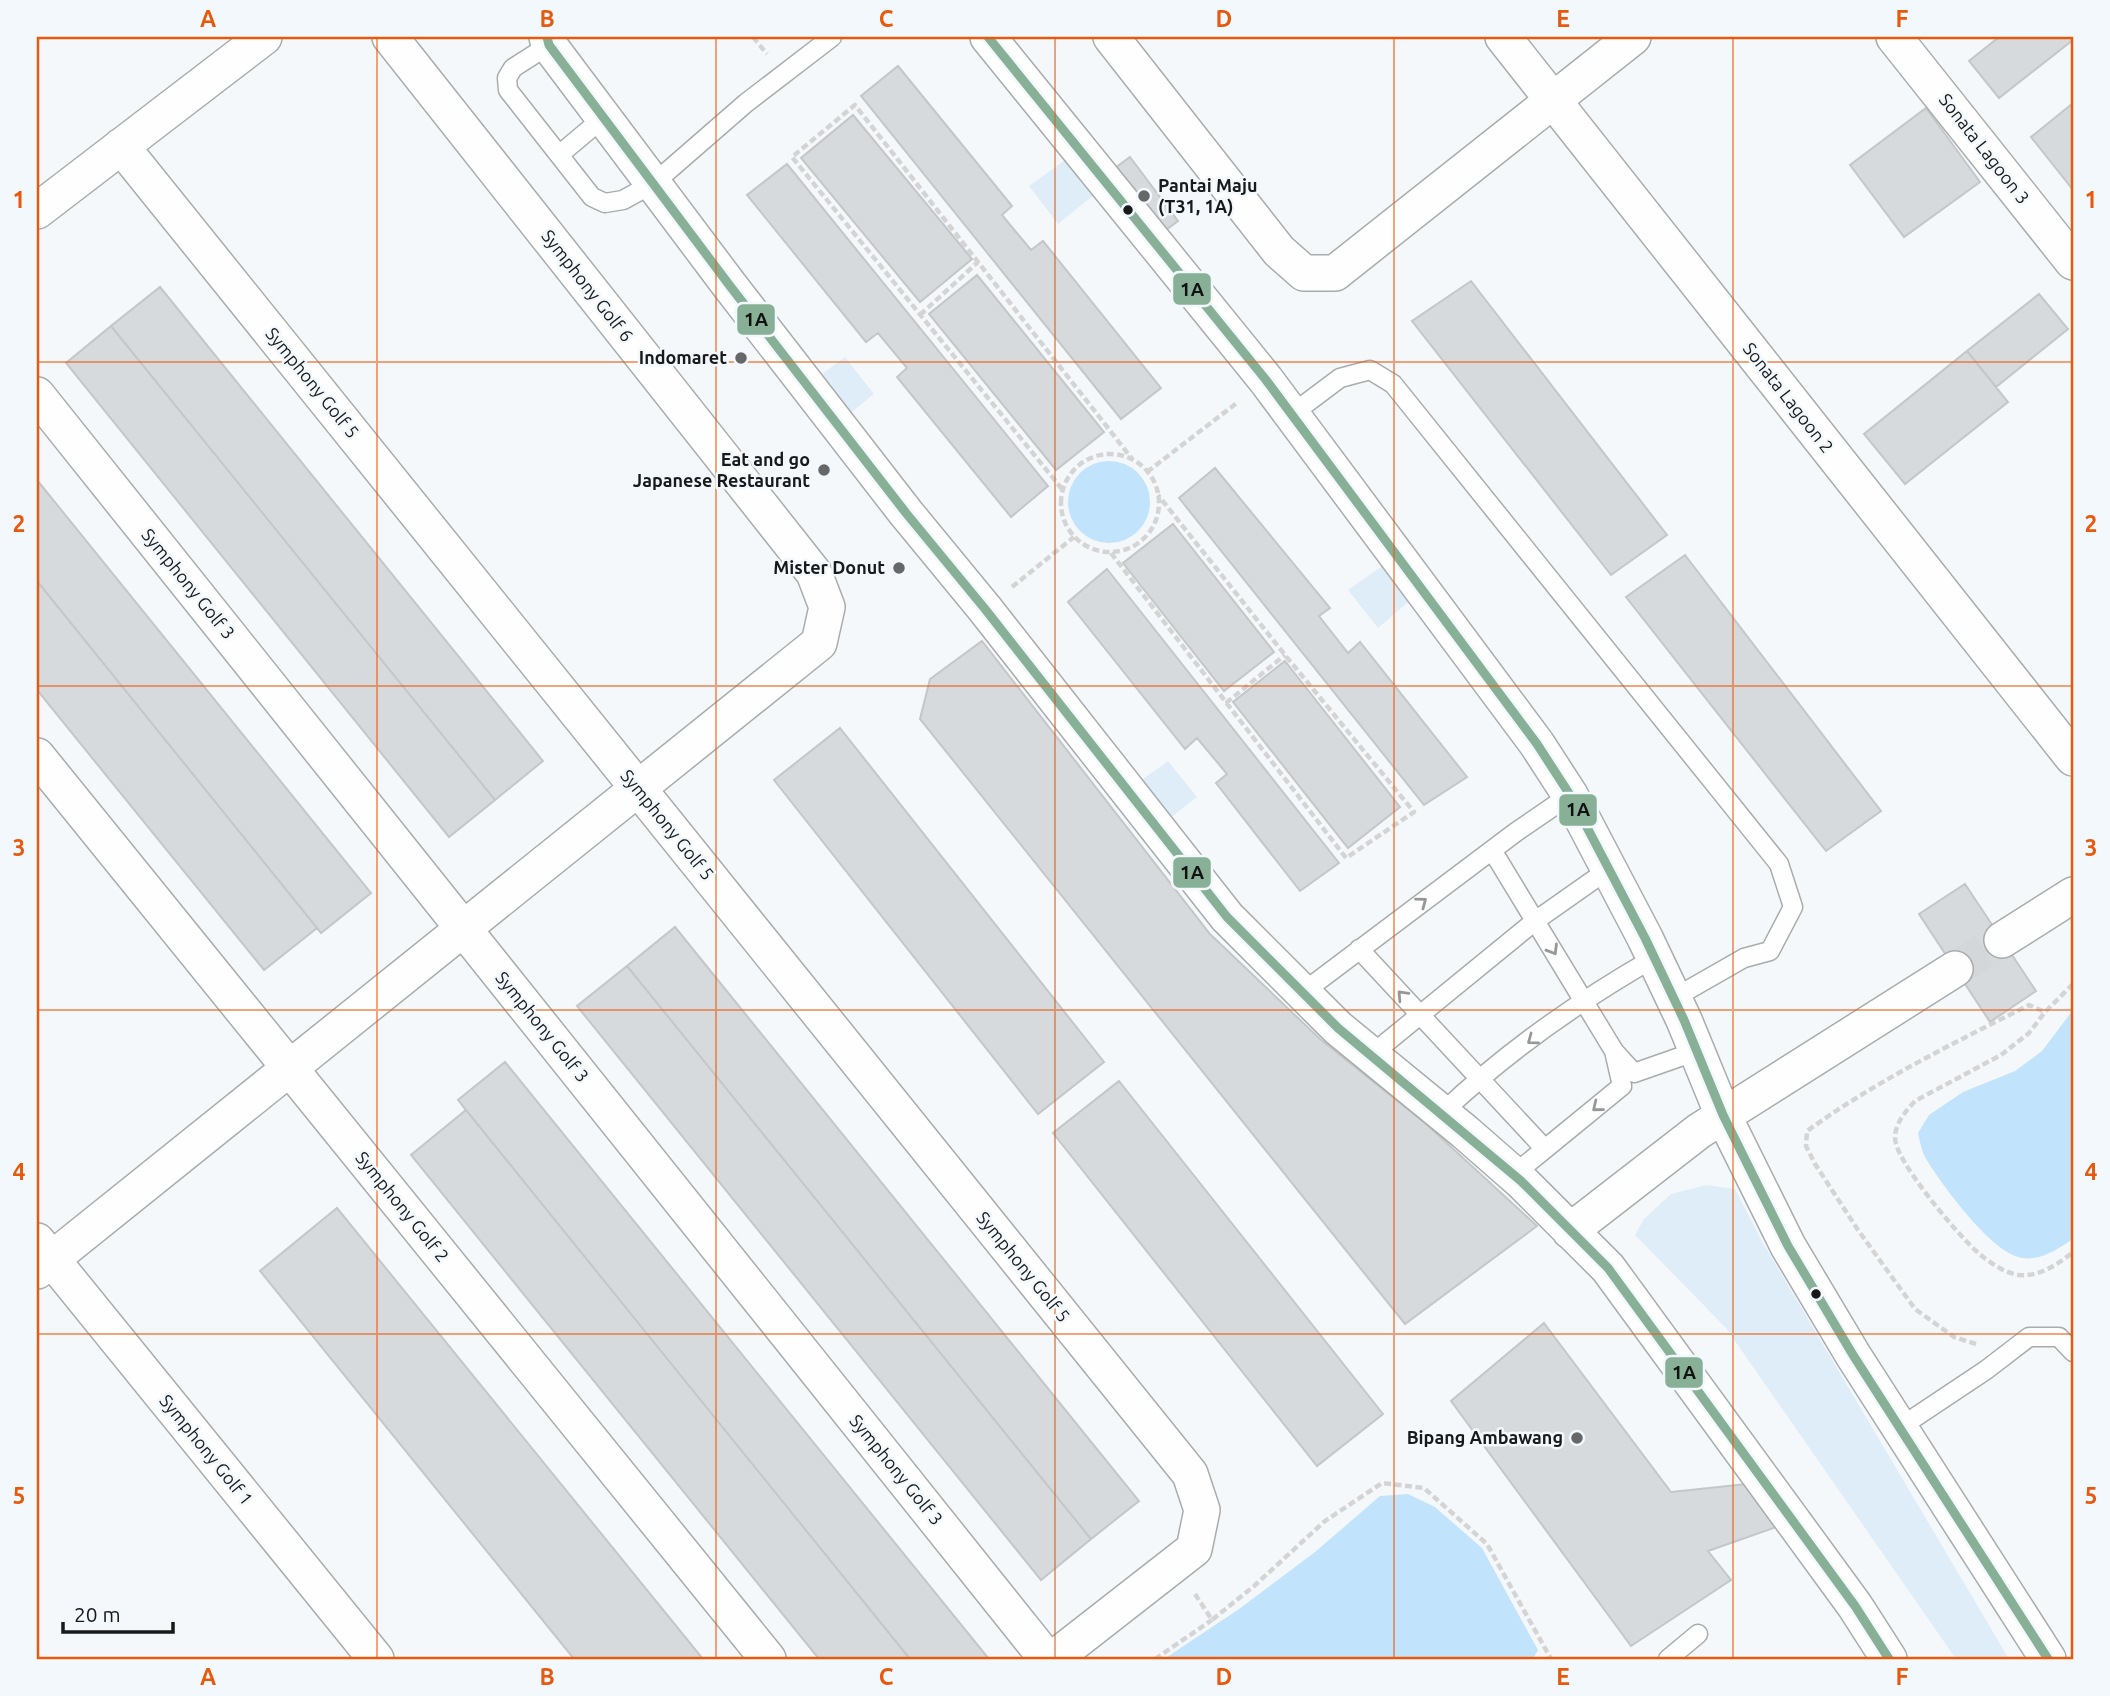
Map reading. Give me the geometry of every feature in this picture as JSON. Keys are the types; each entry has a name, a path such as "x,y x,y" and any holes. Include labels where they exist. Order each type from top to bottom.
{"street":[{"path":"37,211 264,37"},
{"name":"Symphony Golf 6","path":"390,37 814,573 827,607 819,643 638,788"},
{"path":"988,37 1266,380 1537,744 1570,796 1654,958 1674,998 1723,1115 1788,1245 1899,1428 2048,1659"},
{"path":"1111,37 1279,251 1304,272 1335,273 1633,37"},
{"name":"Sonata Lagoon 2","path":"1503,37 2073,758"},
{"name":"Sonata Lagoon 3","path":"1894,37 2073,262"},
{"path":"548,41 730,286 883,484 985,609 1227,917 1338,1028 1513,1175 1608,1268 1855,1606 1889,1659"},
{"name":"Symphony Golf 5","path":"121,146 1190,1474 1202,1510 1194,1549 1175,1564"},
{"name":"Symphony Golf 3","path":"37,394 1047,1659"},
{"name":"Symphony Golf 2","path":"37,756 768,1659"},
{"path":"42,1257 289,1068 638,788"},
{"path":"2002,940 2073,895"},
{"path":"1570,1231 1723,1115 1955,969"},
{"name":"Symphony Golf 1","path":"42,1257 376,1659"},
{"path":"1053,1659 1175,1564"}],"lane":[{"path":"548,41 513,68 507,78 508,90 592,197 605,203 622,200 654,183 737,110 832,37"},
{"path":"559,155 603,118"},
{"path":"1292,414 1340,378 1370,370 1392,384 1779,864 1793,907 1770,951 1744,958 1674,998"},
{"path":"1303,993 1492,850 1570,796"},
{"path":"1492,850 1614,1051 1634,1073 1697,1051"},
{"path":"1371,1055 1535,920 1609,869"},
{"path":"1359,949 1545,1149"},
{"path":"1442,1113 1479,1078 1584,1001 1654,958"},
{"path":"1513,1175 1622,1086 1614,1051"},
{"path":"1899,1428 1997,1362 2029,1337 2059,1336 2073,1352"},
{"path":"1668,1659 1698,1634"}],"path":[{"path":"1062,489 792,158 855,105 1133,460 1147,472 1158,495 1414,812 1346,858 1111,553"},
{"path":"919,315 978,262"},
{"path":"1147,472 1266,380"},
{"path":"1133,460 1113,454 1091,458 1073,469 1062,489 1061,514 1074,537 1091,549 1111,553 1132,547 1148,534 1157,516 1158,495"},
{"path":"985,609 1074,537"},
{"path":"1226,703 1285,655"},
{"path":"2073,984 2045,1012 2029,1033 2001,1055 1915,1101 1896,1128 1895,1140 1903,1161 1926,1192 1970,1245 1995,1265 2019,1275 2039,1272 2055,1267 2073,1252"},
{"path":"1997,1362 1979,1345 1954,1337 1915,1309 1815,1164 1806,1146 1807,1131 1900,1071 2029,1005 2045,1012"},
{"path":"1155,1659 1212,1620 1254,1586 1325,1521 1382,1483 1424,1488 1488,1544 1551,1659"},
{"path":"1175,1564 1212,1620"}],"shaded area":[{"path":"1072,155 1100,190 1058,224 1029,186"},
{"path":"845,357 874,394 837,424 807,385"},
{"path":"1385,564 1412,599 1378,628 1348,590"},
{"path":"1168,761 1197,797 1157,828 1128,790"},
{"path":"1706,1185 1735,1189 1763,1243 2009,1659 1956,1659 1726,1328 1635,1235 1644,1219 1671,1194"}],"water":[{"path":"1109,461 1125,464 1138,473 1147,486 1150,502 1147,518 1138,531 1125,540 1109,543 1093,540 1080,531 1071,518 1068,502 1071,486 1080,473 1093,464"},
{"path":"2073,1010 2073,1239 2040,1257 2018,1257 2006,1252 1994,1242 1954,1199 1926,1159 1918,1133 1929,1115 1963,1092 2015,1071 2042,1051"},
{"path":"1408,1494 1435,1507 1482,1548 1538,1650 1533,1659 1164,1659 1239,1609 1315,1552 1380,1496"}],"building":[{"path":"1999,37 2070,37 2073,40 1999,98 1969,61"},
{"path":"898,66 1012,206 1002,215 1031,250 1043,241 1161,388 1121,419 861,96"},
{"path":"2073,103 2073,190 2031,137"},
{"path":"1926,108 1980,182 1904,237 1850,165"},
{"path":"853,115 972,259 920,302 801,158"},
{"name":"Pantai Maju (T31, 1A)","path":"1130,157 1178,221 1159,235 1111,171"},
{"path":"787,164 1048,486 1011,517 897,377 907,368 878,333 866,342 747,195"},
{"path":"977,275 1104,432 1056,470 929,314"},
{"path":"1471,281 1667,535 1611,575 1412,321"},
{"path":"160,287 543,761 495,800 111,326"},
{"path":"2039,294 2068,329 1996,387 1967,351"},
{"path":"111,326 495,800 449,837 66,363"},
{"path":"1967,351 2008,402 1905,484 1864,434"},
{"path":"1215,468 1330,608 1319,616 1348,653 1360,642 1467,777 1424,805 1179,498"},
{"path":"37,480 371,893 321,933 37,581"},
{"path":"1173,524 1274,652 1224,691 1123,563"},
{"path":"1685,555 1881,811 1826,851 1626,597"},
{"path":"1107,569 1339,863 1300,891 1216,783 1227,774 1197,738 1185,749 1068,602"},
{"path":"37,581 317,928 264,970 37,690"},
{"path":"982,641 1210,934 1320,1039 1425,1123 1537,1226 1405,1324 920,719 930,679"},
{"path":"1285,661 1400,807 1348,848 1233,702"},
{"path":"840,728 1104,1062 1038,1114 774,780"},
{"path":"1965,884 2036,991 1990,1022 1919,914"},
{"path":"675,927 1139,1501 1091,1539 627,966"},
{"path":"627,966 1091,1539 1041,1580 577,1006"},
{"path":"505,1062 989,1659 910,1659 458,1100"},
{"path":"1119,1081 1383,1414 1317,1466 1053,1133"},
{"path":"466,1110 910,1659 819,1659 411,1155"},
{"path":"337,1208 703,1659 574,1659 260,1271"},
{"path":"1544,1323 1671,1492 1756,1483 1785,1524 1708,1551 1731,1580 1631,1646 1451,1401"}],"tunnel":[{"path":"1955,969 2002,940"}],"transit line":[{"name":"1A","path":"547,37 549,45 730,286 906,513 985,609 1227,917 1338,1028 1521,1181 1608,1268 1855,1606 1889,1659"},
{"name":"1A","path":"988,37 1266,380 1537,744 1570,795 1645,938 1684,1020 1723,1115 1788,1246 1853,1355 2048,1659"}],"place":[{"name":"Pantai Maju (T31, 1A)","path":"1144,196"},
{"name":"Indomaret","path":"741,358"},
{"name":"Eat and go Japanese Restaurant","path":"824,470"},
{"name":"Mister Donut","path":"899,568"},
{"name":"Bipang Ambawang","path":"1577,1438"}]}
